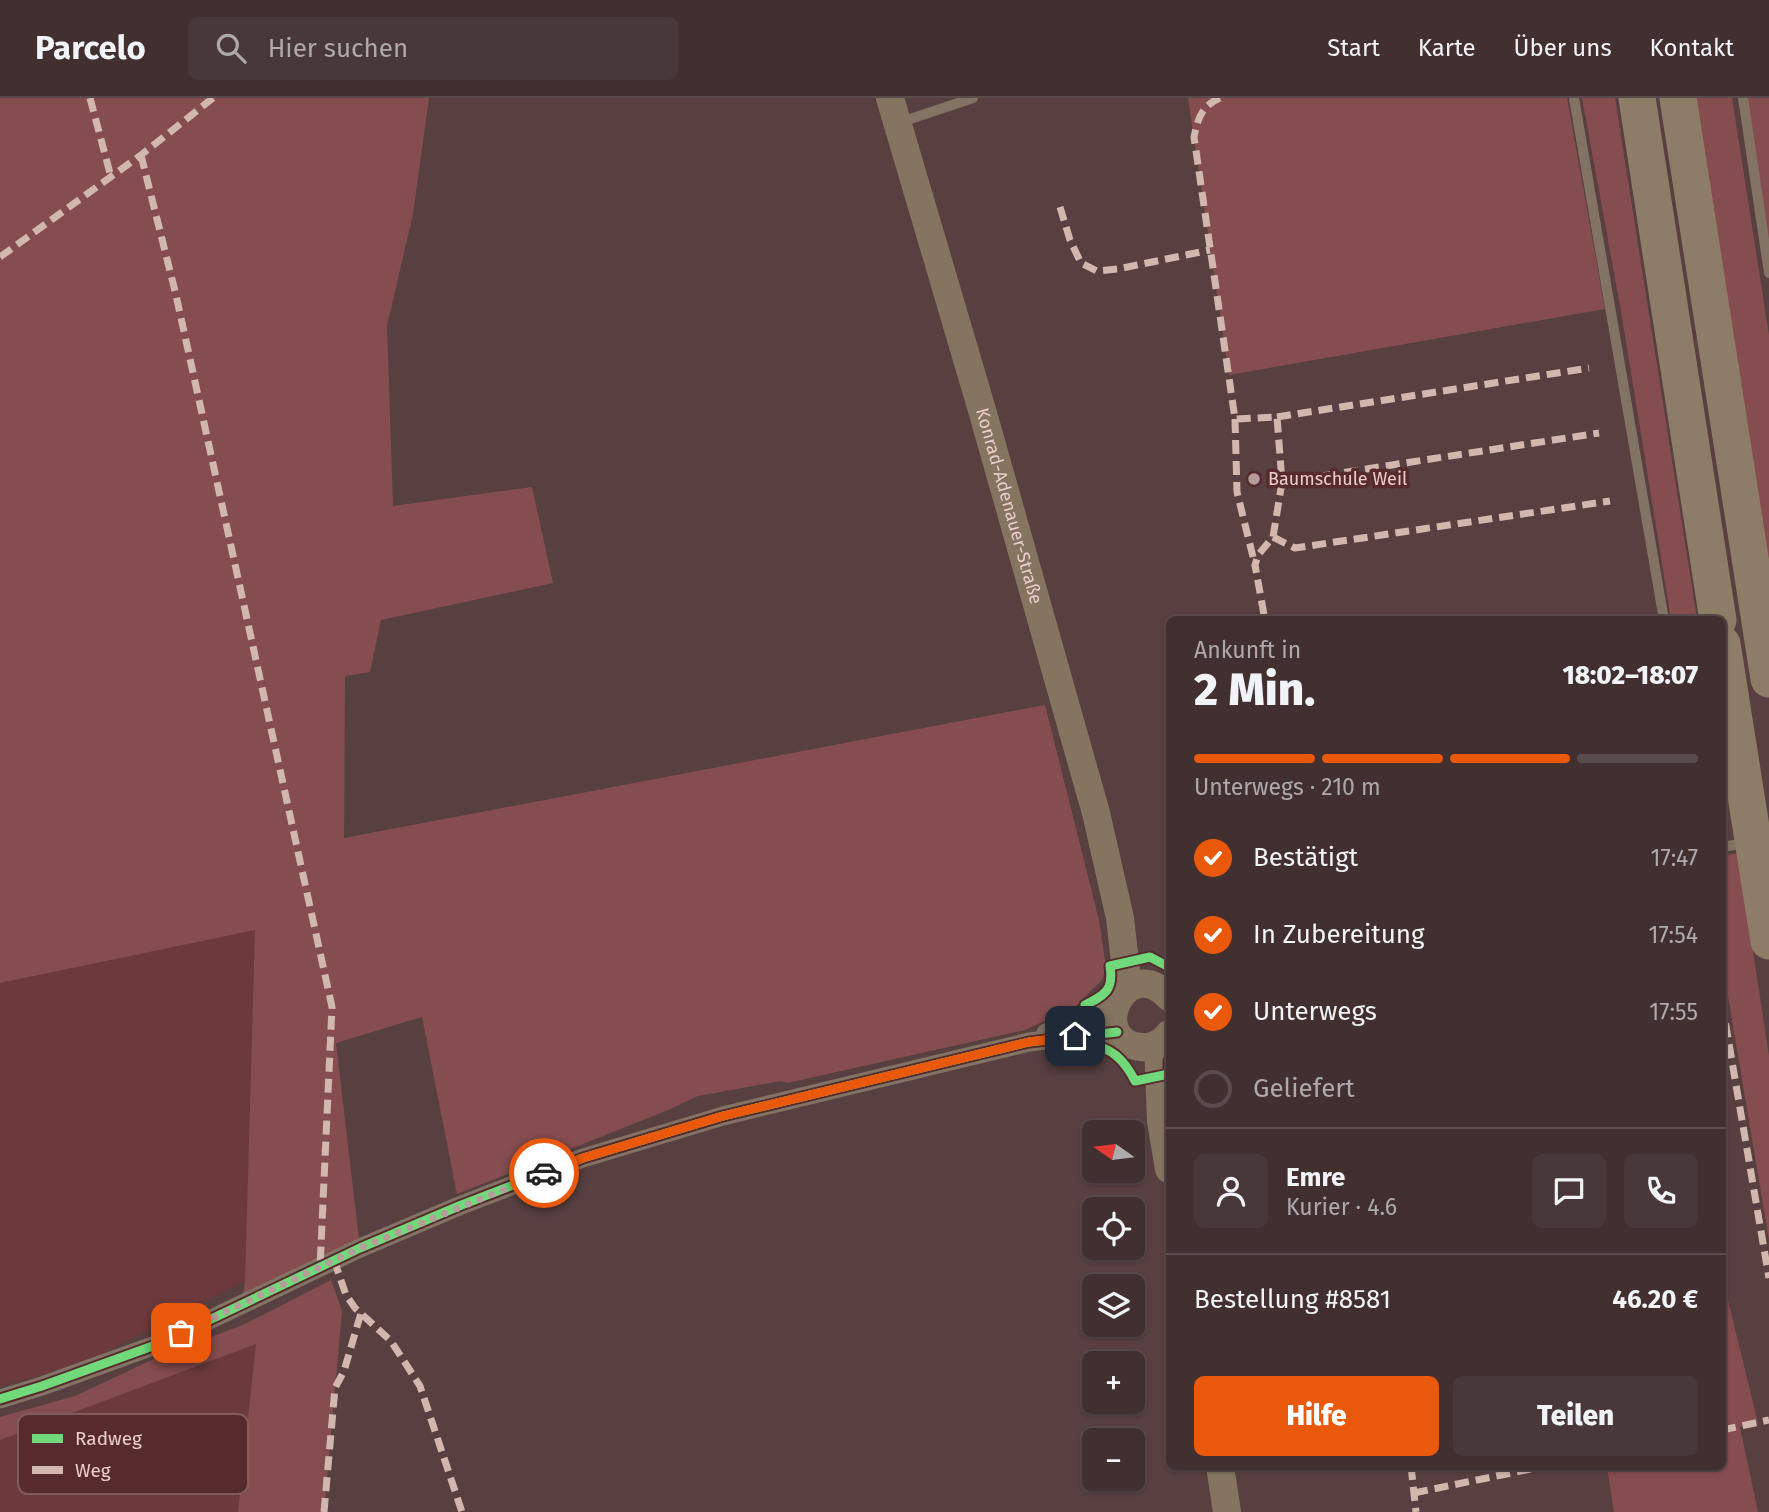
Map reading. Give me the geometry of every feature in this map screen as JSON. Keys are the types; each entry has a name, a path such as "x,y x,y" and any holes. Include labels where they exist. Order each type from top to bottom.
{"highway":[{"path":"1637,98 1717,616"},
{"path":"1678,98 1769,680"},
{"path":"1726,669 1769,941"}],"main road":[{"name":"Konrad-Adenauer-Straße","path":"893,111 1096,813 1141,1016 1166,1151"},
{"path":"1221,1470 1227,1512"}],"street":[{"path":"0,1399 161,1343 360,1248 583,1158 723,1116 1029,1042 1068,1023 1141,1016"}],"lane":[{"path":"893,111 973,98"},
{"path":"1574,98 1663,616"},
{"path":"1743,98 1769,274"},
{"path":"1726,846 1734,845"}],"shaded area":[{"path":"0,98 429,98 413,214 387,326 393,506 532,487 553,583 381,620 370,672 345,676 344,838 1045,705 1099,920 1106,967 1102,980 1075,1007 1025,1030 787,1083 781,1081 698,1096 457,1194 422,1017 336,1043 360,1248 242,1303 245,1281 255,930 0,983"},
{"path":"1188,98 1567,98 1605,309 1229,375"},
{"path":"1582,98 1615,98 1697,616 1671,616 1621,311"},
{"path":"1694,98 1732,98 1769,335 1769,568"},
{"path":"1747,98 1769,98 1769,243"},
{"path":"1738,853 1769,1056 1769,1240 1726,984 1726,855"},
{"path":"255,929 245,1281 100,1355 51,1373 0,1386 0,983"},
{"path":"331,1280 342,1311 324,1512 238,1512 240,1494 248,1494 248,1419 256,1344 69,1414 18,1414 18,1433 0,1440 0,1417 75,1396 154,1359 245,1324"},
{"path":"1726,1292 1758,1423 1740,1427 1758,1512 1614,1512 1607,1470 1726,1470"},
{"path":"256,1344 248,1419 248,1414 69,1414"},
{"path":"18,1433 18,1494 240,1494 238,1512 0,1512 0,1440"}],"marked path":[{"path":"90,98 111,177"},
{"path":"0,257 141,155 213,98"},
{"path":"1220,98 1208,105 1201,114 1194,137 1235,419 1277,417 1282,482 1273,537 1258,555 1255,565 1264,616"},
{"path":"141,155 176,295 332,1007 320,1267"},
{"path":"1060,207 1070,240 1081,263 1097,271 1210,250"},
{"path":"1277,417 1589,368"},
{"path":"1235,419 1237,492 1255,565"},
{"path":"1282,482 1599,433"},
{"path":"1273,537 1295,548 1610,501"},
{"path":"1726,1026 1769,1278"},
{"path":"334,1260 346,1295 355,1308 391,1341 420,1386 462,1512"},
{"path":"324,1512 335,1388 344,1371 361,1313"},
{"path":"1726,1429 1769,1420"},
{"path":"1411,1470 1416,1512"},
{"path":"1414,1493 1526,1470"}],"cycle path":[{"path":"1166,965 1150,957 1110,966 1111,981 1106,991 1085,1005 1092,1046 1106,1049 1118,1057 1135,1081 1166,1075"},
{"path":"0,1399 161,1343 360,1248 583,1158 723,1116 1029,1042 1117,1032"}],"way so far":[{"path":"181,1333 360,1248 544,1173"}],"place":[{"name":"Baumschule Weil","path":"1254,479"}],"route":[{"path":"544,1173 648,1137 723,1116 1029,1042 1075,1036"}]}
